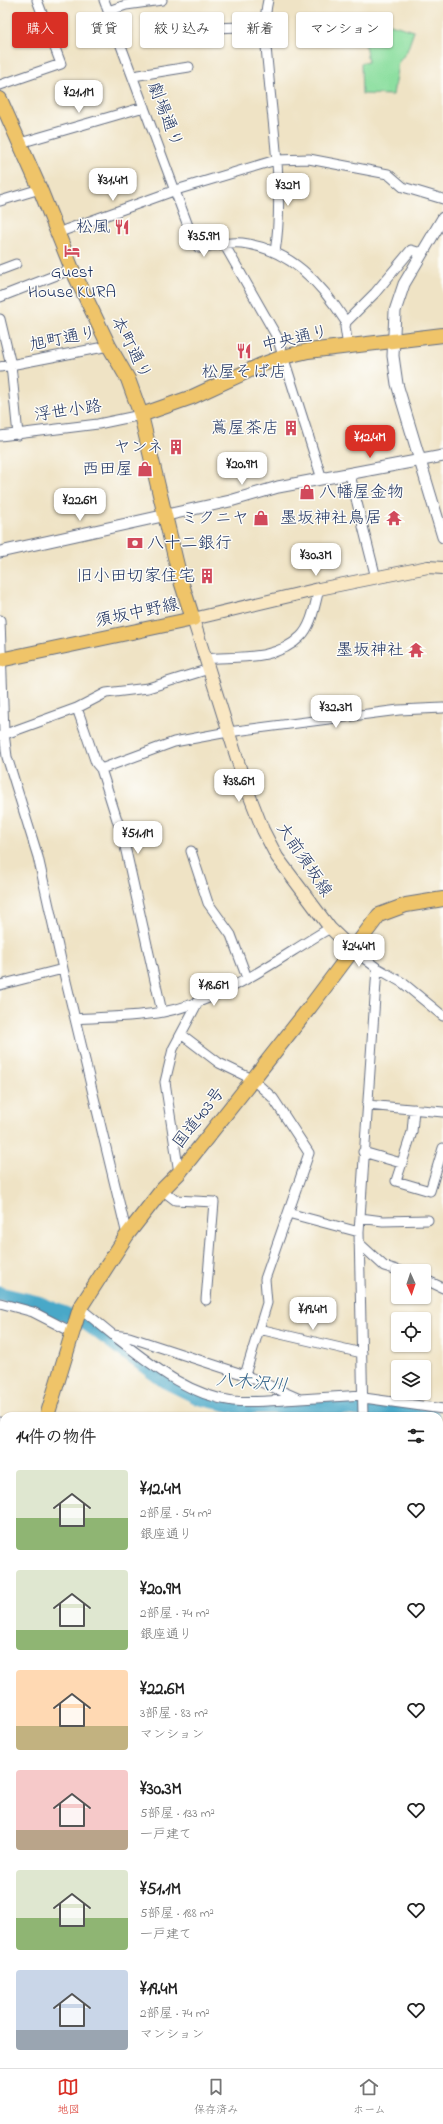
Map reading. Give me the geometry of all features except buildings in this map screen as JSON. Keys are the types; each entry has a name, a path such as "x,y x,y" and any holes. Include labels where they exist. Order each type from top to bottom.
{"main road":[{"name":"本町通り","path":"0,99 40,188 72,269 109,346 128,379 141,415"},
{"name":"中央通り","path":"141,415 192,397 283,357 308,352 443,335"},
{"name":"須坂中野線","path":"0,660 193,619 180,578 141,415"},
{"path":"193,619 319,588 428,567 443,568"},
{"name":"大前須坂線","path":"193,619 228,732 263,830 278,857 330,928 353,950"},
{"name":"国道403号","path":"48,1412 80,1308 127,1234 162,1190 179,1173 379,915 406,905 443,899"}],"street":[{"path":"0,84 60,64 37,0"},
{"name":"劇場通り","path":"104,0 176,190 194,242 200,248 224,244"},
{"path":"108,11 126,5 162,0"},
{"path":"266,12 268,0"},
{"path":"266,48 276,160 279,231 276,252"},
{"path":"132,76 189,67"},
{"path":"20,143 144,107"},
{"path":"57,233 176,190 276,160 309,158 388,174 403,187 443,199"},
{"path":"0,201 40,188"},
{"path":"443,218 420,253 404,284 395,311 395,342 393,356 397,384 443,537"},
{"path":"322,479 273,328 224,244 243,243 276,252 302,269 314,280 346,322"},
{"path":"348,347 345,327 346,322 375,293 411,250 420,253"},
{"path":"0,270 16,264"},
{"path":"0,297 72,269"},
{"path":"0,319 11,365 18,435"},
{"name":"旭町通り","path":"0,367 109,346"},
{"name":"浮世小路","path":"0,436 18,435 141,415"},
{"path":"0,552 230,502 278,486 443,456"},
{"path":"350,474 376,578"},
{"path":"2,735 77,708 106,693 148,688 207,664 274,654 300,637 312,617 319,588"},
{"path":"0,620 2,735 7,757 38,857 63,969 127,1234"},
{"path":"77,708 96,763 101,770 124,842 162,1012"},
{"path":"101,770 174,742 228,732 399,710 443,708"},
{"path":"191,850 208,903 230,935 248,978"},
{"path":"75,1019 162,1012 198,1002 248,978 330,928"},
{"path":"353,950 377,968 403,983 443,1016"},
{"path":"363,1412 359,1232 363,1152 377,968"},
{"path":"0,985 63,969"},
{"path":"179,1173 165,1082 173,1049 198,1002"},
{"path":"181,1034 219,1063 252,1079 274,1098 309,1153 265,1279 267,1303 245,1375"},
{"path":"367,1105 443,1112"},
{"path":"414,1109 412,1132 396,1181 430,1192 443,1148"},
{"path":"363,1152 401,1163"},
{"path":"162,1190 174,1200 214,1202 206,1300"},
{"path":"288,1213 359,1232"},
{"path":"360,1218 383,1221 428,1220"},
{"path":"359,1244 384,1266 391,1268"},
{"path":"431,1282 443,1288"},
{"path":"0,1303 33,1312 72,1332"},
{"path":"80,1308 167,1377 204,1394 233,1401 363,1397 443,1409"},
{"path":"259,1329 362,1353"},
{"path":"113,1335 129,1337 245,1375 300,1399"}],"green space":[{"path":"393,25 414,31 407,51 398,63 393,95 362,94 361,63 368,62 366,48 393,48"}],"waterway":[{"name":"八木沢川","path":"0,1294 38,1303 86,1323 165,1381 200,1398 236,1406 347,1408 390,1412"}],"place":[{"name":"松風","path":"122,227"},
{"name":"Guest House KURA","path":"72,251"},
{"name":"松屋そば店","path":"244,351"},
{"name":"蔦屋茶店","path":"291,428"},
{"name":"ヤンネ","path":"176,447"},
{"name":"西田屋","path":"145,469"},
{"name":"八幡屋金物","path":"307,492"},
{"name":"ミクニヤ","path":"261,518"},
{"name":"墨坂神社鳥居","path":"394,518"},
{"name":"八十二銀行","path":"135,543"},
{"name":"旧小田切家住宅","path":"207,576"},
{"name":"墨坂神社","path":"416,650"}]}
